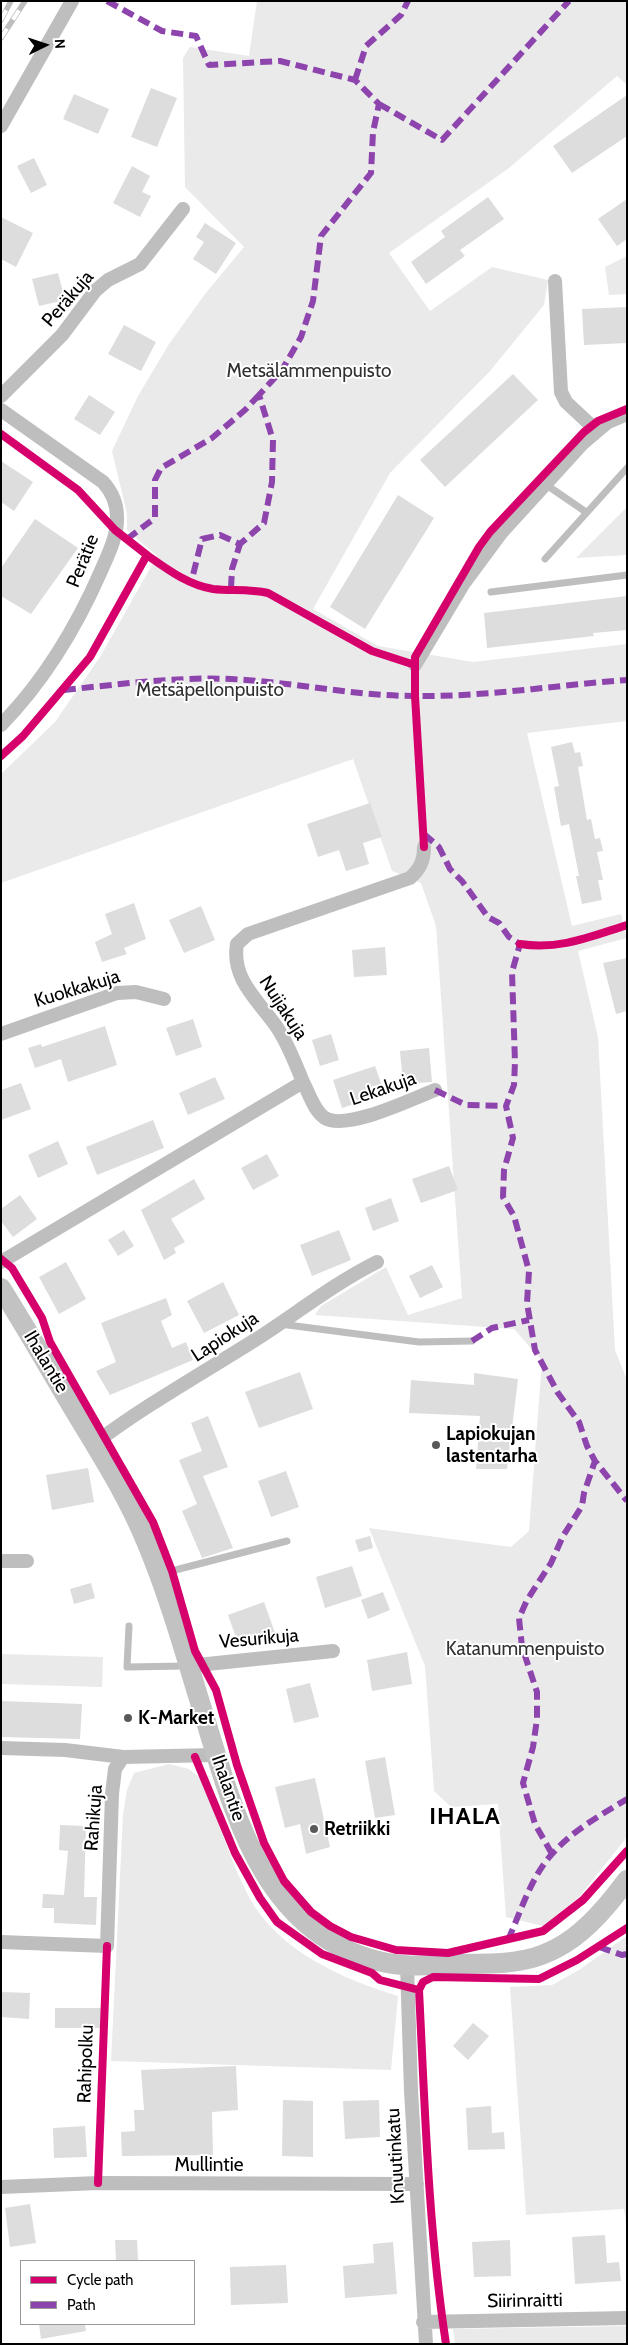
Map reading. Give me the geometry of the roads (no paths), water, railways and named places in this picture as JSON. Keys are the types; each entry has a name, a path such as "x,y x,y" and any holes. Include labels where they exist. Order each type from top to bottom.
{"street":[{"path":"1,126 72,1"},
{"name":"Peräkuja","path":"1,396 62,335 95,291 108,280 140,264 183,209"},
{"path":"555,281 561,392 566,402 596,430"},
{"name":"Perätie","path":"1,410 104,482 112,492 118,517 107,557 76,626 52,662 1,725"},
{"path":"415,665 464,583 482,558 545,484 596,430 608,422 627,414"},
{"name":"Nuijakuja","path":"303,1082 276,1026 250,995 241,978 236,953 237,944 248,934 410,878 419,869 424,858 424,847"},
{"name":"Kuokkakuja","path":"1,1034 117,993 136,992 164,999"},
{"path":"1,1262 303,1082"},
{"name":"Lekakuja","path":"303,1082 324,1118 334,1122 355,1119 435,1090"},
{"name":"Lapiokuja","path":"94,1444 280,1324 345,1278 377,1262"},
{"name":"Ihalantie","path":"1,1288 131,1508 159,1574 216,1755 249,1846 272,1886 297,1916 331,1940 360,1955 380,1962 407,1965 493,1964 541,1956 563,1945 594,1922 627,1880"},
{"path":"1,1561 27,1561"},
{"name":"Vesurikuja","path":"188,1666 332,1651"},
{"path":"1,1748 64,1750 123,1757 216,1755"},
{"name":"Rahikuja","path":"1,1942 108,1946 112,1794 115,1769 123,1757"},
{"name":"Knuutinkatu","path":"407,1965 416,2184 423,2322 426,2344"},
{"name":"Mullintie","path":"1,2187 98,2183 416,2184"},
{"name":"Siirinraitti","path":"423,2322 627,2318"}],"lane":[{"path":"545,558 627,468"},
{"path":"545,484 586,512"},
{"path":"491,592 627,574"},
{"path":"280,1324 419,1342 472,1341"},
{"path":"159,1574 287,1541"},
{"path":"129,1626 128,1667 188,1666"}],"railway":[{"path":"1,20 11,1"},
{"path":"1,38 25,1"}],"place":[{"name":"Lapiokujan lastentarha","path":"436,1445"},
{"name":"K-Market","path":"128,1718"},
{"name":"Retriikki","path":"314,1829"}],"district":[{"name":"IHALA","path":"465,1817"}],"park label":[{"name":"Metsälammenpuisto","path":"309,371"},
{"name":"Metsäpellonpuisto","path":"210,690"},
{"name":"Katanummenpuisto","path":"525,1649"}]}
